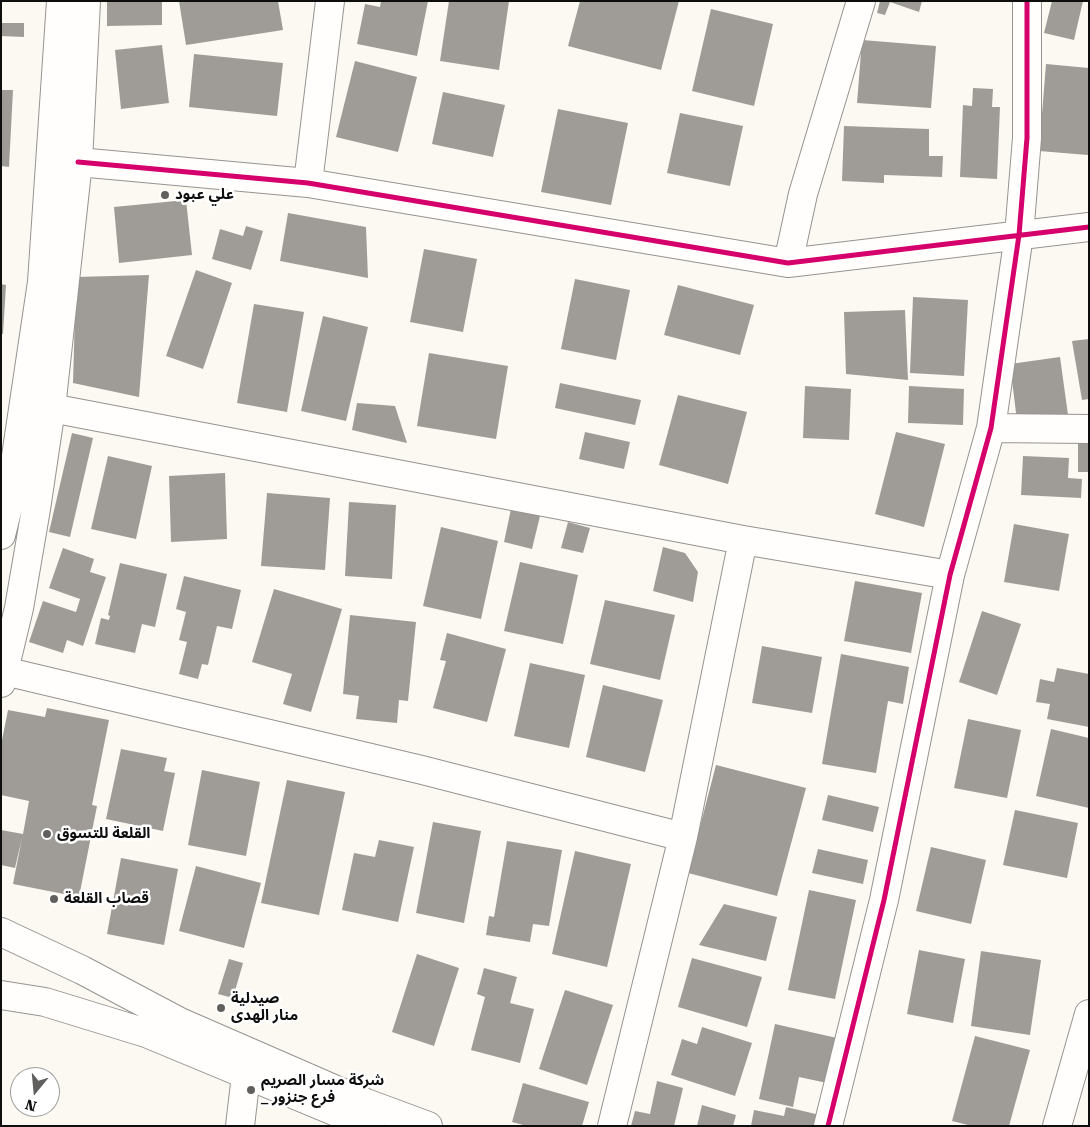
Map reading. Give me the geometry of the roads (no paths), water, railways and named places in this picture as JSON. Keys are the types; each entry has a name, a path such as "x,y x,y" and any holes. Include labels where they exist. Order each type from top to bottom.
{"street":[{"path":"1,535 42,282 61,1"},
{"path":"86,1 78,162 50,408 36,509 19,608 3,677 422,770 683,837"},
{"path":"308,183 330,1"},
{"path":"788,263 803,194 861,1"},
{"path":"828,1126 884,900 950,575 991,428 1019,234 1027,138 1027,1"},
{"path":"78,162 308,183 788,263 1089,227"},
{"path":"50,408 743,540 950,575"},
{"path":"991,428 1089,429"},
{"path":"612,1126 683,837 743,540"},
{"path":"1,932 82,970 180,1022 366,1103 428,1126"},
{"path":"1,995 45,1002 146,1033 370,1126"},
{"path":"1056,1126 1089,1014"},
{"path":"240,1126 246,1075"}],"place":[{"name":"علي عبود","path":"165,195"},
{"name":"القلعة للتسوق","path":"47,834"},
{"name":"قصاب القلعة","path":"54,899"},
{"name":"صيدلية منار الهدى","path":"221,1008"},
{"name":"شركة مسار الصريم _ فرع جنزور","path":"251,1090"}]}
